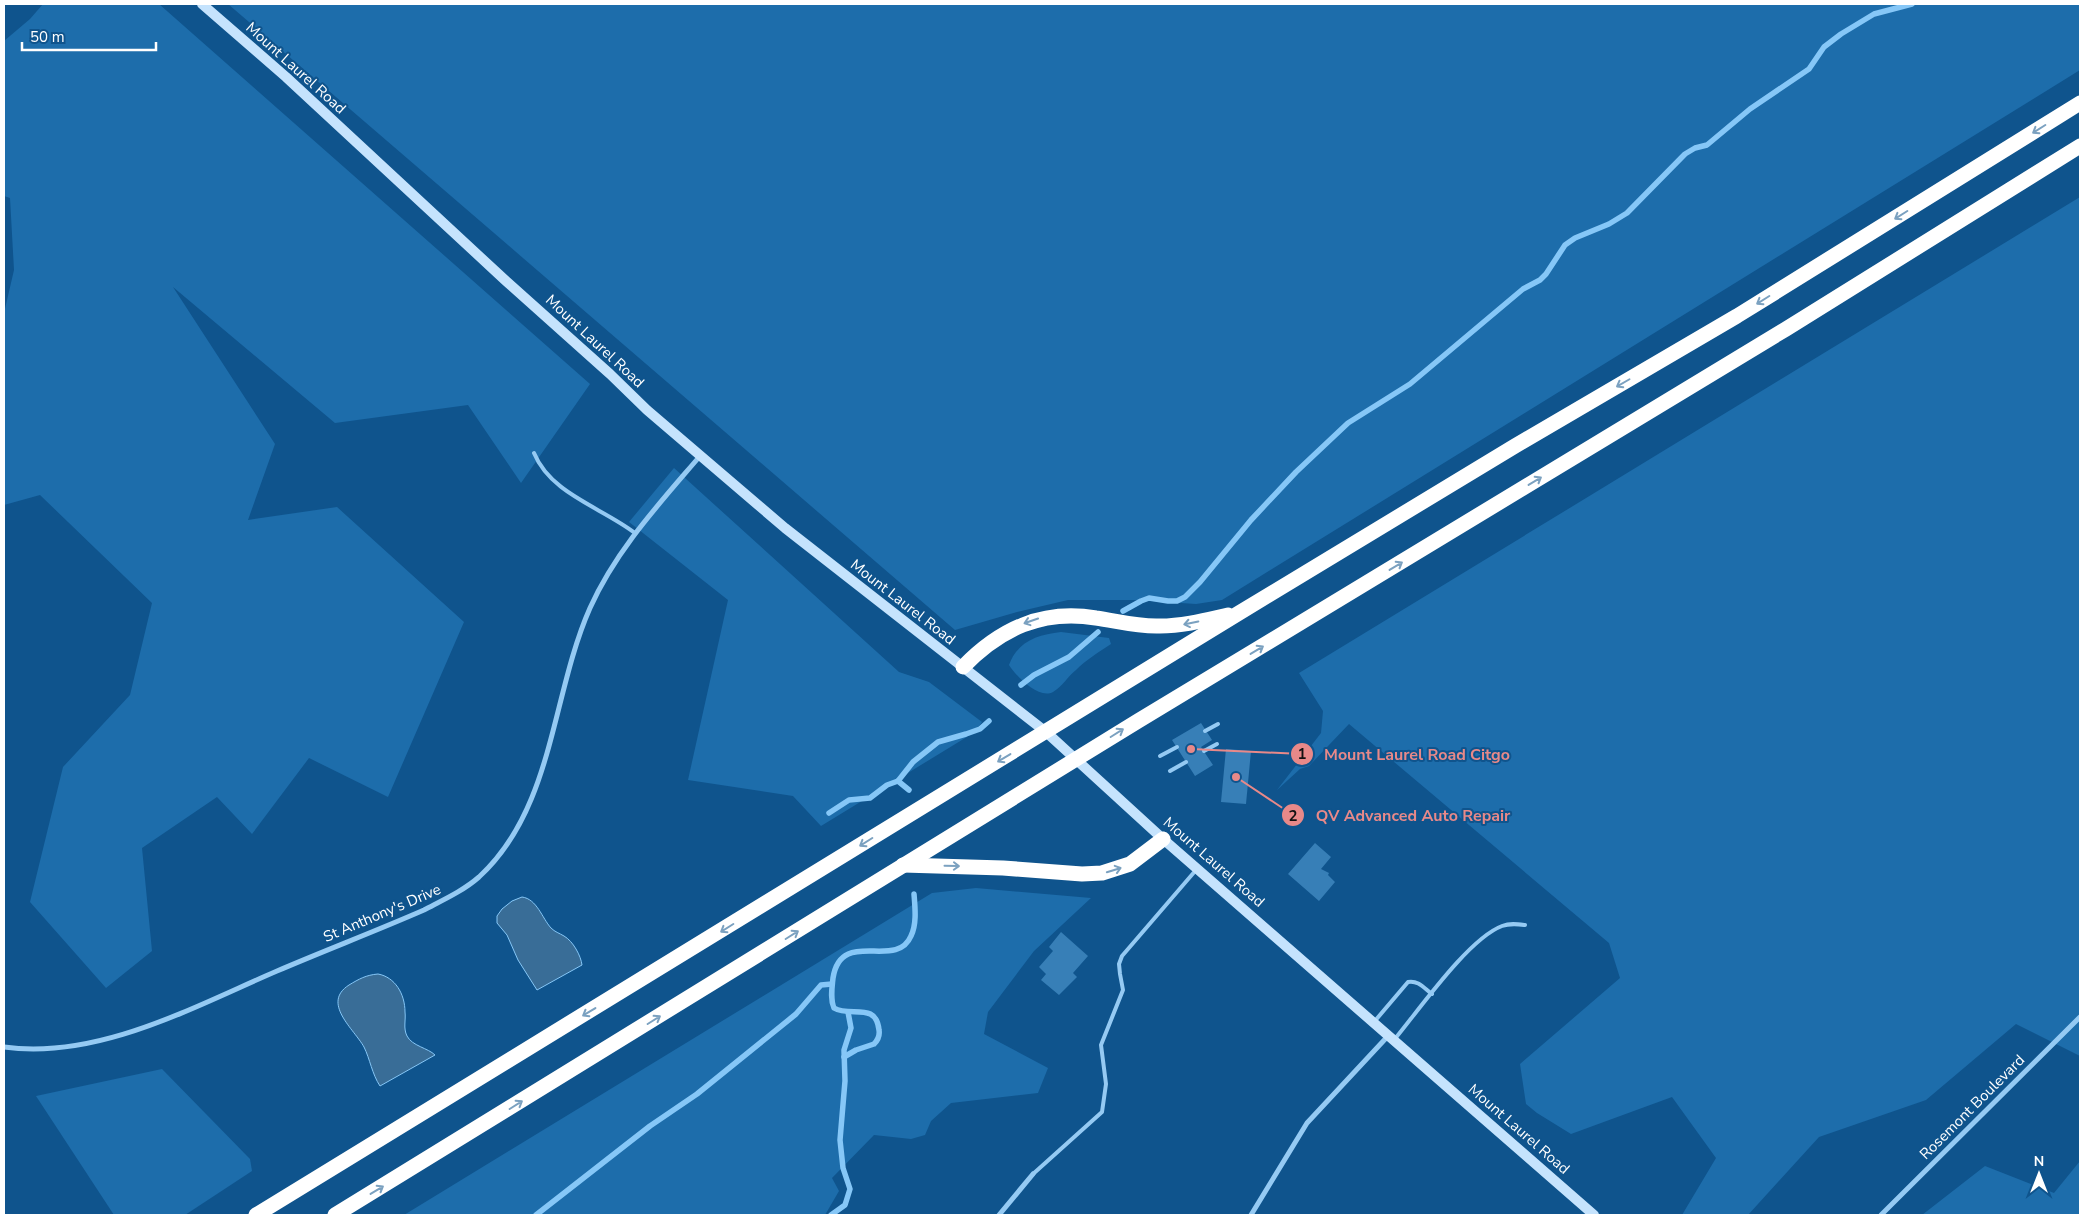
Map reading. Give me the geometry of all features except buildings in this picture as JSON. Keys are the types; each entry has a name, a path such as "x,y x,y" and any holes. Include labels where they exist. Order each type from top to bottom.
{"highway":[{"path":"256,1215 1239,613 1515,446 1737,316 2080,103"},
{"path":"335,1215 1076,759 1769,340 2080,146"},
{"path":"963,667 994,640 1019,625 1041,618 1068,615 1160,626 1182,625 1239,613"},
{"path":"903,865 1003,868 1082,874 1102,873 1130,864 1163,839"}],"main road":[{"name":"Mount Laurel Road","path":"202,4 286,77 506,282 610,374 647,410 785,528 1046,732 1163,839 1594,1215"}],"street":[{"name":"St Anthony's Drive","path":"4,1047 52,1049 80,1045 140,1028 204,1004 309,957 424,910 452,896 478,878 499,856 510,840 529,804 589,610 602,581 635,533 700,456"},
{"name":"Rosemont Boulevard","path":"1881,1215 2080,1017"},
{"path":"1252,1215 1307,1123 1391,1038"},
{"path":"999,1215 1033,1174"}],"lane":[{"path":"534,453 539,463 560,486 635,533"},
{"path":"1205,731 1218,724"},
{"path":"1204,752 1217,744"},
{"path":"1160,756 1177,747"},
{"path":"1170,771 1186,762"},
{"path":"1033,1174 1102,1112 1106,1084 1101,1045 1123,990 1120,974 1122,956 1179,888 1198,869"},
{"path":"1391,1038 1432,994 1468,949 1502,926 1525,925"},
{"path":"1374,1022 1408,982 1414,981 1432,994"}],"shaded area":[{"path":"43,4 159,4 590,384 521,483 468,405 335,423 173,287 275,444 248,520 337,507 464,622 388,797 309,758 252,834 217,797 142,848 152,951 106,988 30,902 63,767 130,695 152,603 40,495 4,505 4,313 14,270 10,198 4,196 4,41 30,19"},
{"path":"228,4 2080,4 2080,70 1222,600 1196,604 1137,600 1068,600 955,630"},
{"path":"2080,197 2080,1056 2016,1024 1926,1100 1819,1137 1748,1215 1682,1215 1716,1158 1672,1097 1571,1134 1526,1104 1520,1064 1620,978 1609,943 1349,724 1309,766 1300,769 1277,790 1321,733 1323,711 1299,673"},
{"path":"674,468 899,672 929,682 982,722 975,732 821,826 793,796 688,780 728,600 629,522"},
{"path":"1061,632 1109,638 1111,644 1073,672 1056,690 1047,694 1041,693 1028,686 1009,665 1018,650 1029,641 1036,637"},
{"path":"976,888 1091,898 1034,951 988,1012 984,1034 1048,1068 1038,1093 951,1103 931,1121 925,1135 911,1139 874,1135 832,1178 839,1191 825,1215 404,1215 932,893"},
{"path":"522,897 532,901 551,928 570,941 578,953 582,965 537,990 518,960 507,935 497,923 497,916 502,909 512,901"},
{"path":"378,974 394,983 401,993 405,1005 405,1030 409,1039 435,1055 380,1086 364,1047 342,1016 338,1000 341,992 349,985 370,975"},
{"path":"162,1069 250,1159 252,1171 185,1215 114,1215 36,1096"},
{"path":"2080,1161 2080,1215 1922,1215 1985,1166 2054,1193"}],"waterway":[{"path":"1123,611 1149,598 1177,601 1185,597 1200,582 1251,520 1296,472 1348,423 1410,384 1523,289 1540,280 1565,245 1575,238 1609,224 1627,213 1685,154 1695,148 1707,145 1750,109 1809,69 1824,47 1841,34 1874,14 1912,4"},
{"path":"1021,685 1034,675 1069,657 1098,632"},
{"path":"829,813 849,800 870,798 887,785 898,781 913,762 938,742 980,729 989,721"},
{"path":"898,781 909,790"},
{"path":"844,1057 856,1050 874,1044 877,1041 879,1032 877,1021 868,1013 840,1011 834,1008 832,1001 833,978 838,963 846,955 857,952 894,950 904,946 911,936 914,926 914,894"},
{"path":"536,1215 650,1126 697,1094 796,1014 821,985 832,984"},
{"path":"831,1215 845,1205 850,1189 843,1168 840,1140 845,1081 844,1050 851,1028 848,1012"}],"place":[{"name":"Mount Laurel Road Citgo","path":"1191,749"},
{"name":"QV Advanced Auto Repair","path":"1236,777"}]}
